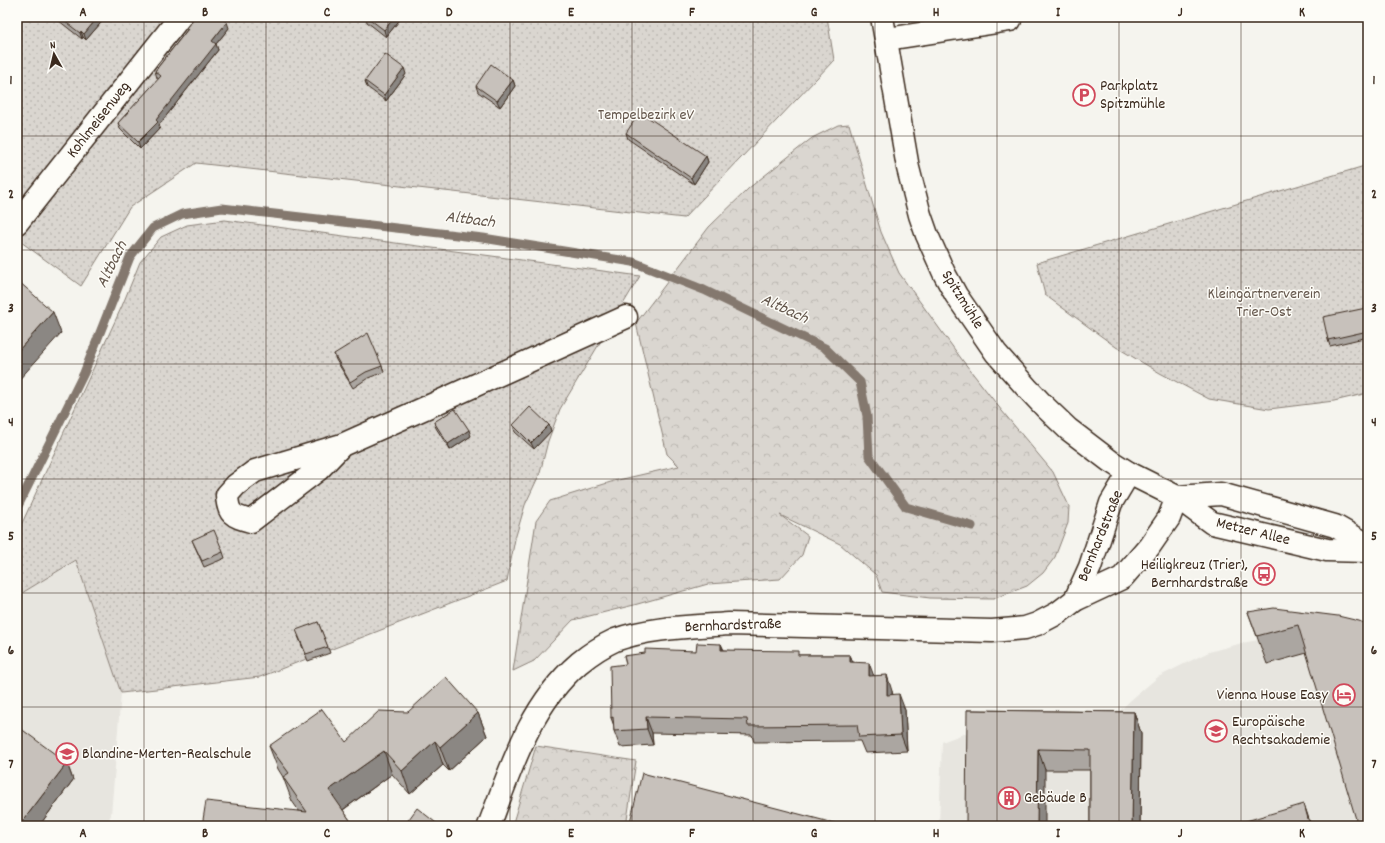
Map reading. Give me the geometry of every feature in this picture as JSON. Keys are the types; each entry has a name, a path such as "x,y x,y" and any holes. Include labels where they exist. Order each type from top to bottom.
{"street":[{"name":"Kohlmeisenweg","path":"17,223 180,17"},
{"name":"Spitzmühle","path":"882,17 912,186 925,228 944,273 967,312 996,353 1027,388 1068,429 1110,461 1129,473 1177,497"},
{"path":"886,39 1010,20"},
{"path":"342,445 319,469 250,521 236,517 227,507 227,495 236,485 255,471 342,445 626,317"},
{"name":"Bernhardstraße","path":"1075,600 1090,566 1112,503 1129,473"},
{"name":"Metzer Allee","path":"1177,497 1221,494 1335,526 1368,545"},
{"name":"Bernhardstraße","path":"489,826 524,736 547,698 566,675 577,665 601,647 615,640 644,632 729,624 889,629 1010,630 1025,628 1050,618 1075,600 1122,578 1149,547 1169,518 1177,497"},
{"name":"Metzer Allee","path":"1177,497 1212,523 1327,550 1368,551"}],"shaded area":[{"name":"Blandine-Merten-Realschule","path":"76,560 121,693 111,815 106,826 17,826 17,596"},
{"name":"Europäische Rechtsakademie","path":"1279,636 1304,638 1360,826 939,826 942,742 974,730 1111,719 1158,677 1184,664 1209,652 1242,643"}],"green space":[{"name":"Tempelbezirk eV","path":"17,17 827,17 834,60 684,218 196,163 130,207 81,286 17,239"},
{"path":"849,124 881,232 899,273 963,361 1053,472 1069,506 1068,523 1055,557 1043,573 1027,586 993,599 930,598 882,592 876,575 840,544 780,515 808,536 802,555 780,579 708,584 634,605 573,620 534,661 513,671 536,521 550,501 614,481 679,466 667,454 636,323 709,227 749,188 812,138 838,125"},
{"name":"Kleingärtnerverein Trier-Ost","path":"1368,165 1368,393 1334,401 1269,409 1209,399 1160,373 1116,347 1045,295 1037,263"},
{"path":"225,220 640,276 560,409 548,441 540,473 525,505 515,539 507,581 260,677 121,693 76,560 17,596 17,534 122,306 140,262 161,237 187,225"},
{"path":"536,746 636,761 626,826 512,826"}],"building":[{"path":"59,17 98,17 84,34 81,31 80,33"},
{"path":"195,17 220,17 227,22 212,41 216,44 156,120 158,122 138,142 118,123 161,76 155,71 188,29 186,28"},
{"path":"367,17 395,17 384,30"},
{"path":"385,54 404,68 384,95 365,81"},
{"path":"491,64 513,80 497,101 476,86"},
{"path":"640,112 706,156 691,178 626,133"},
{"path":"17,280 53,312 17,352"},
{"path":"1366,308 1368,317 1368,331 1328,340 1323,317"},
{"path":"368,333 382,366 366,372 350,382 334,354"},
{"path":"530,407 549,425 531,443 513,425"},
{"path":"455,409 469,430 448,444 434,422"},
{"path":"214,530 223,552 202,561 192,540"},
{"name":"Vienna House Easy","path":"1274,608 1338,616 1359,621 1368,625 1368,826 1358,826 1298,625 1257,636 1248,612"},
{"path":"318,622 328,647 306,654 296,630"},
{"path":"697,643 721,644 721,650 798,651 798,655 850,655 850,662 869,663 869,676 887,675 887,695 899,694 901,735 859,737 857,725 748,726 747,719 646,717 647,729 614,731 613,717 611,718 610,666 626,664 624,656 645,653 645,649 696,651"},
{"path":"446,677 478,713 440,747 435,741 402,771 384,751 329,790 354,826 202,826 206,801 307,812 283,777 289,773 269,746 322,709 346,742 379,711 408,712"},
{"name":"Gebäude B","path":"967,710 1134,712 1132,826 1090,826 1090,750 1038,749 1037,826 966,826"},
{"path":"20,728 67,763 22,822 17,818 17,732"},
{"path":"642,773 845,826 629,826"},
{"path":"1304,804 1310,826 1229,826"},
{"path":"417,808 440,826 404,826"}],"waterway":[{"name":"Altbach","path":"17,508 84,373 130,257 153,228 182,214 222,208 483,238 633,262 704,290 825,348 860,382 867,416 869,456 906,507 972,526"}],"place":[{"name":"Parkplatz Spitzmühle","path":"1084,95"},
{"name":"Heiligkreuz (Trier), Bernhardstraße","path":"1264,574"},
{"name":"Vienna House Easy","path":"1344,695"},
{"name":"Europäische Rechtsakademie","path":"1216,731"},
{"name":"Blandine-Merten-Realschule","path":"67,754"},
{"name":"Gebäude B","path":"1009,798"}]}
